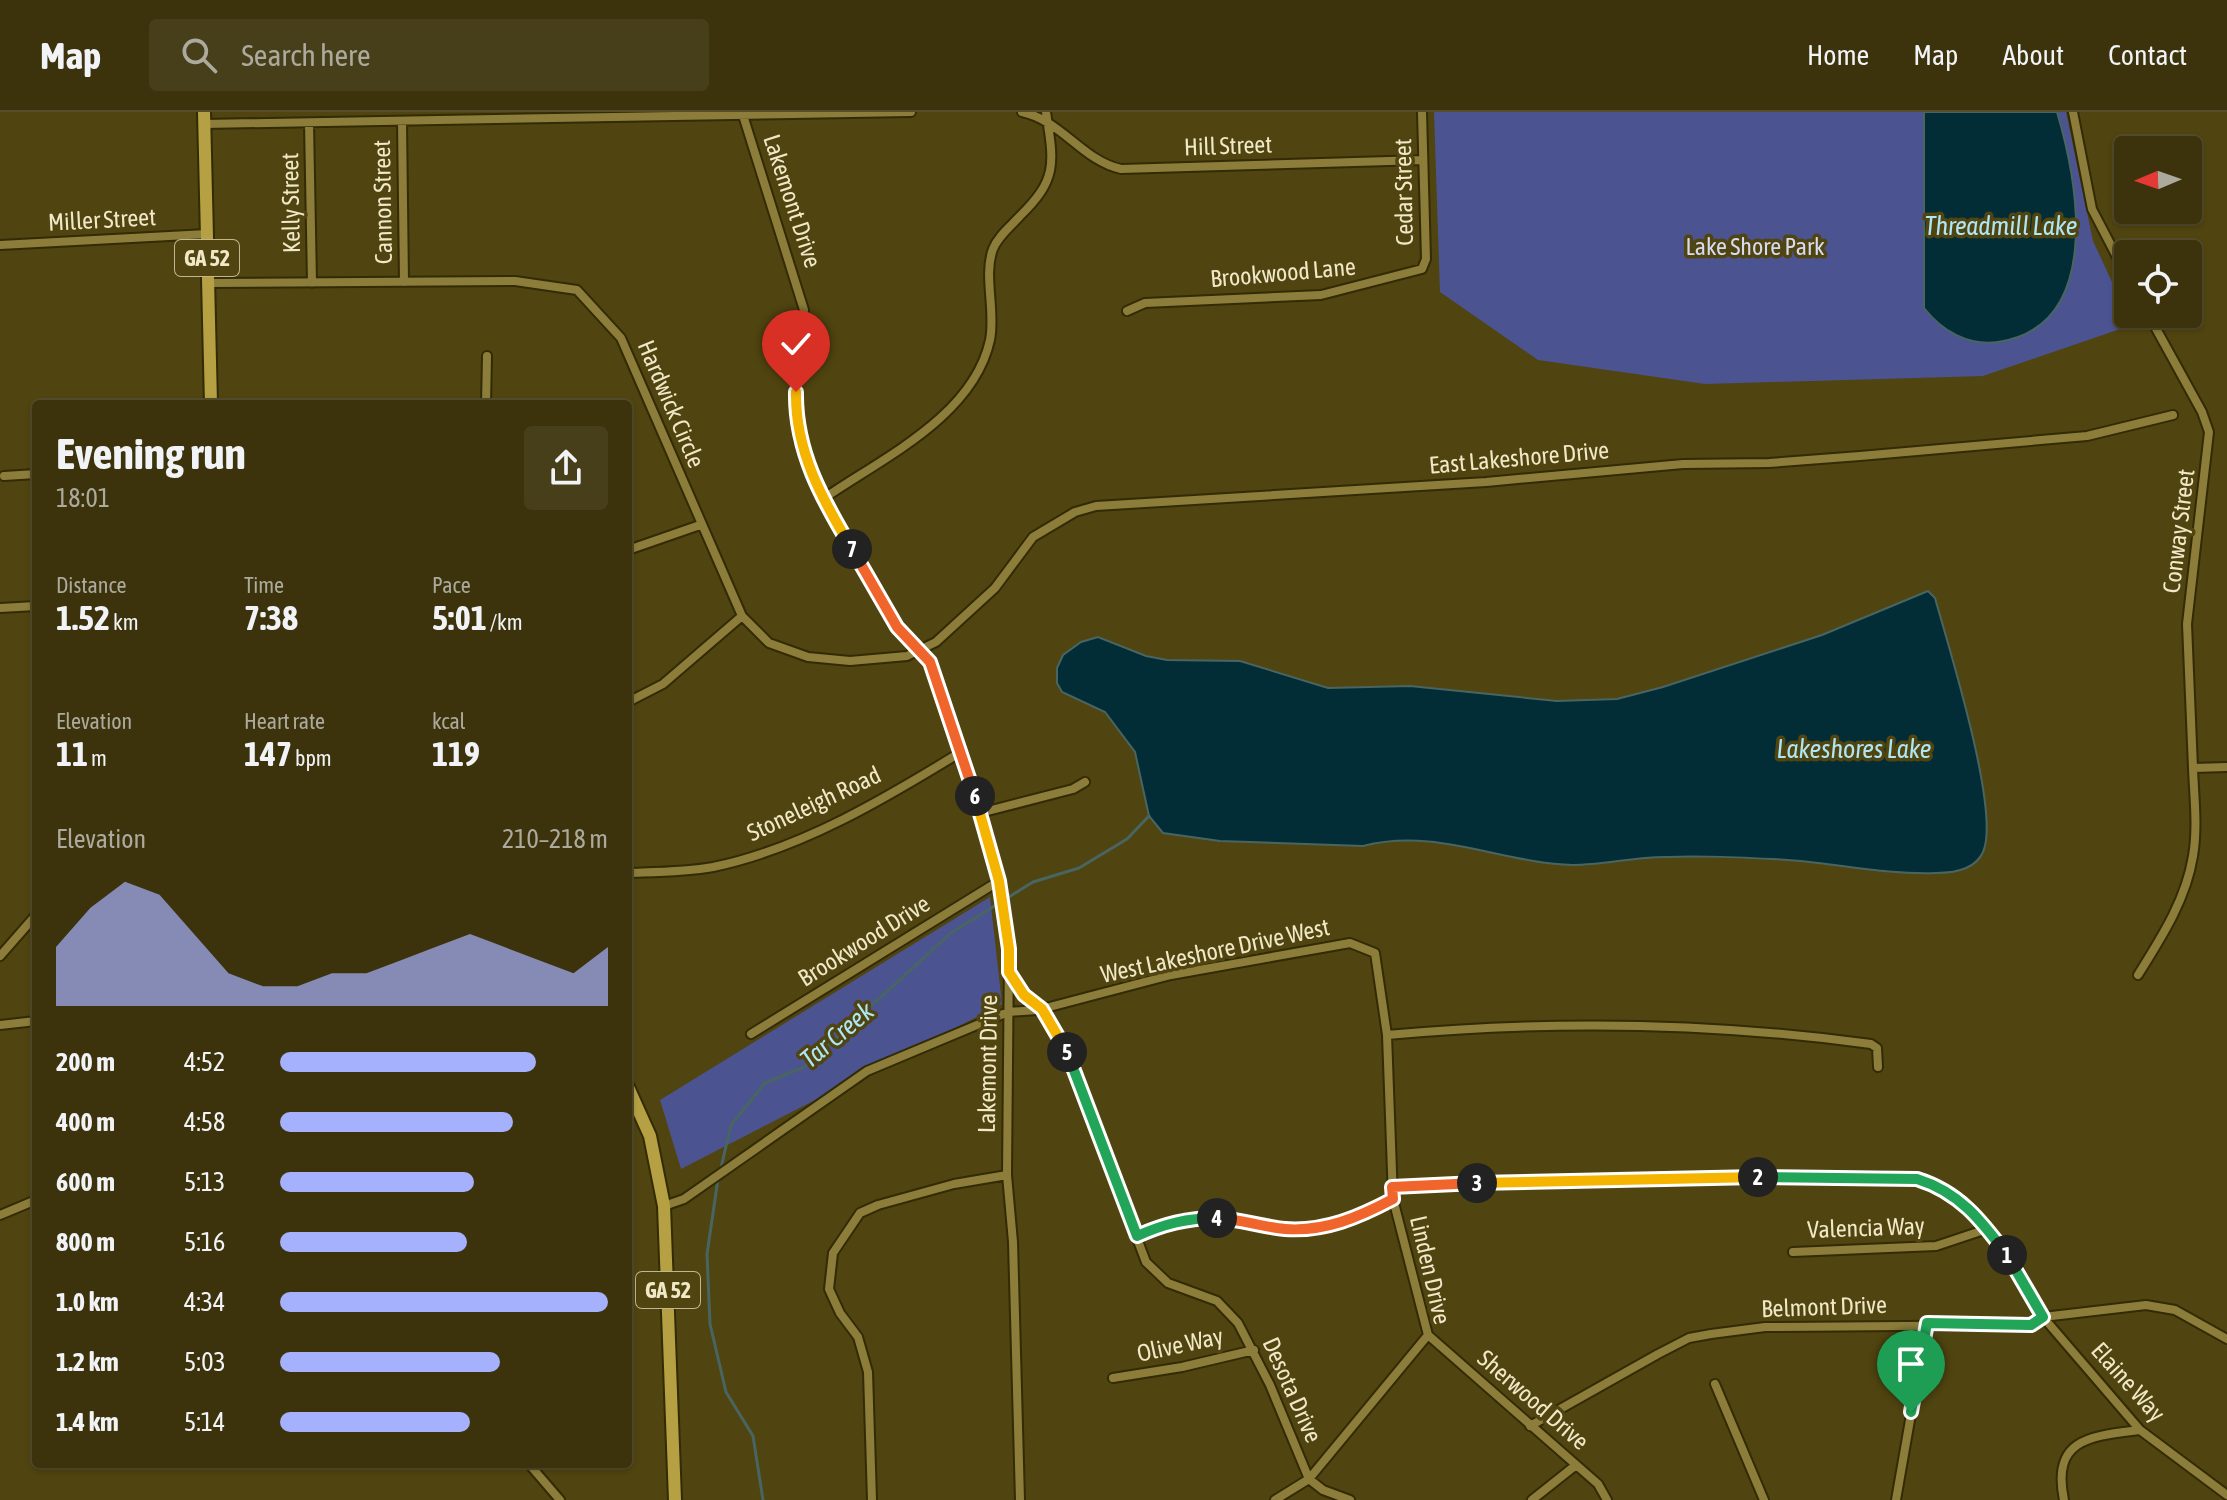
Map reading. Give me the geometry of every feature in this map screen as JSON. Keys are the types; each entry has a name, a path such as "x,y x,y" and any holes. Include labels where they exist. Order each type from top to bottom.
{"main road":[{"name":"GA 52","path":"204,118 211,400"},
{"name":"GA 52","path":"632,1096 650,1136 664,1206 675,1500"}],"street":[{"path":"204,118 309,123 911,112"},
{"name":"Hill Street","path":"1022,112 1048,122 1100,162 1121,169 1423,160"},
{"path":"823,499 932,424 953,405 979,372 991,334 993,250 1048,185 1046,112"},
{"name":"Cedar Street","path":"1422,112 1426,259 1422,269"},
{"path":"2073,112 2092,209 2114,251"},
{"name":"Lakemont Drive","path":"742,113 800,292 804,331 795,418 799,440 823,499 897,627 922,650 930,662 961,752 999,881 1009,949 1007,1175 1013,1242 1020,1500"},
{"name":"Cannon Street","path":"402,121 404,282"},
{"name":"Kelly Street","path":"309,123 312,283"},
{"name":"Miller Street","path":"0,245 207,234"},
{"name":"Brookwood Lane","path":"1127,311 1145,303 1321,295 1422,269"},
{"name":"Hardwick Circle","path":"208,283 515,281 577,290 621,338 742,616 769,643 789,652 828,661 877,660 922,650"},
{"name":"Conway Street","path":"2138,975 2168,927 2188,879 2194,854 2187,624 2209,432 2202,412 2156,328"},
{"path":"486,400 487,356"},
{"name":"East Lakeshore Drive","path":"922,650 936,642 995,588 1033,537 1075,512 1096,506 1486,482 1683,464 1845,457 2087,436 2173,415"},
{"path":"4,476 32,474"},
{"path":"632,549 700,525"},
{"path":"0,608 32,606"},
{"path":"632,700 663,684 742,616"},
{"name":"Stoneleigh Road","path":"632,873 711,867 766,851 833,822 961,752"},
{"path":"2193,768 2227,767"},
{"path":"980,813 1073,789 1085,782"},
{"name":"Brookwood Drive","path":"751,1034 999,881"},
{"path":"0,956 32,920"},
{"name":"West Lakeshore Drive West","path":"664,1206 684,1199 867,1071 1008,1012 1042,1009 1171,975 1350,943 1375,953 1387,1035"},
{"name":"Desota Drive","path":"1009,972 1024,995 1042,1009 1067,1054 1146,1262 1156,1275 1168,1283 1217,1301 1238,1323 1254,1350 1309,1479 1323,1490 1350,1500"},
{"path":"0,1025 32,1021"},
{"path":"1387,1035 1560,1024 1715,1026 1871,1044 1877,1048 1878,1067"},
{"name":"Linden Drive","path":"1275,1500 1309,1479 1428,1335 1393,1199 1387,1035"},
{"path":"872,1500 868,1372 858,1337 840,1313 829,1289 833,1253 860,1213 954,1184 1007,1175"},
{"name":"Elaine Way","path":"1392,1187 1877,1176 1917,1179 1939,1186 1968,1206 1987,1229 2018,1268 2043,1317 2140,1430 2227,1495"},
{"path":"1137,1236 1167,1223 1193,1218 1226,1219 1287,1229 1326,1227 1363,1215 1393,1199"},
{"path":"0,1215 32,1202"},
{"name":"Valencia Way","path":"1793,1252 1936,1246 1987,1229"},
{"name":"Belmont Drive","path":"1530,1426 1689,1338 1765,1327 1927,1323 2031,1325 2043,1317 2146,1305 2175,1310 2227,1339"},
{"path":"1896,1500 1927,1323"},
{"name":"Sherwood Drive","path":"1428,1335 1598,1484 1607,1500"},
{"name":"Olive Way","path":"1113,1378 1182,1367 1254,1350"},
{"path":"1715,1384 1764,1500"},
{"path":"2064,1500 2061,1483 2065,1456 2076,1443 2104,1434 2140,1430"},
{"path":"1532,1500 1576,1465"},
{"path":"532,1468 560,1500"}],"green space":[{"name":"Lake Shore Park","path":"1434,112 2066,112 2093,241 2114,286 2114,328 2123,328 1983,376 1705,384 1538,360 1440,292"},
{"path":"990,897 1002,1004 681,1169 660,1100"}],"water":[{"name":"Threadmill Lake","path":"1924,112 2057,112 2072,176 2076,212 2075,248 2069,281 2055,309 2032,330 1998,342 1976,342 1947,330 1924,308"},
{"name":"Lakeshores Lake","path":"1928,591 1935,598 1961,688 1985,802 1987,832 1983,852 1969,867 1949,872 1895,872 1793,860 1709,857 1645,858 1573,865 1520,859 1443,843 1390,841 1363,846 1220,841 1163,833 1149,816 1135,752 1105,712 1062,692 1057,683 1057,668 1063,655 1081,642 1098,637 1146,656 1167,660 1240,661 1328,688 1410,686 1557,701 1617,699 1822,635"}],"waterway":[{"name":"Tar Creek","path":"720,1172 731,1125 765,1083 804,1067 951,933 1033,882 1079,868 1127,839 1149,816"},
{"name":"Tar Creek","path":"718,1179 707,1254 710,1324 726,1392 753,1436 763,1500"}],"route":[{"path":"796,392 795,418 799,440 823,499 897,627 922,650 930,662 961,752 999,881 1009,949 1009,972 1024,995 1042,1009 1067,1054 1137,1236 1167,1223 1193,1218 1226,1219 1287,1229 1326,1227 1363,1215 1393,1199 1392,1187 1413,1184 1877,1176 1917,1179 1939,1186 1968,1206 2018,1268 2043,1317 2031,1325 1927,1323 1911,1412"}]}
